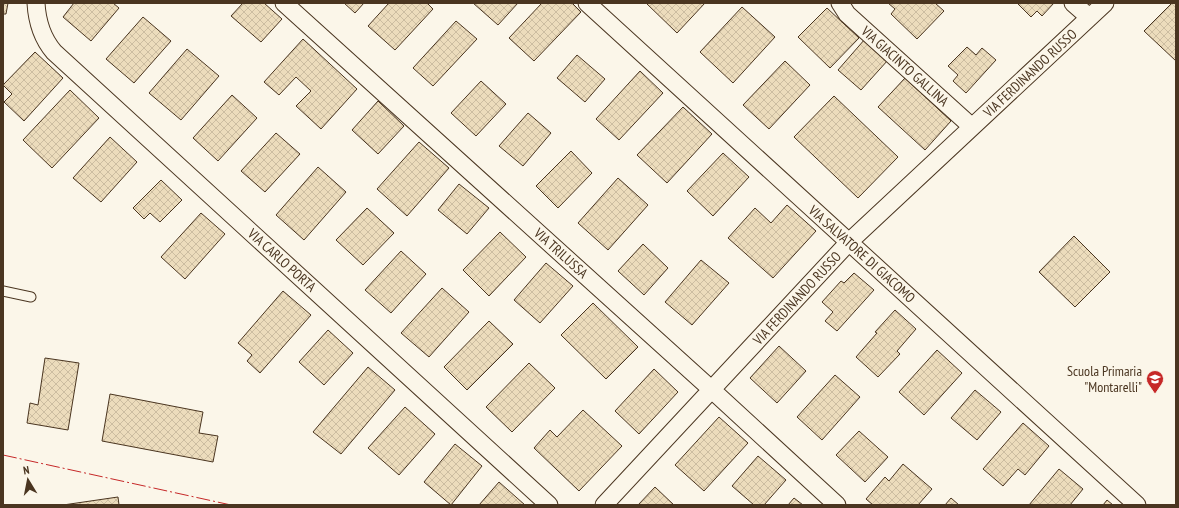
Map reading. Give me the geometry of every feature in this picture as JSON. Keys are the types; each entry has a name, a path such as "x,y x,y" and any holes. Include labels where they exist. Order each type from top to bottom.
{"street":[{"name":"VIA CARLO PORTA","path":"36,3 39,26 46,42 54,52 549,505"},
{"name":"VIA TRILUSSA","path":"284,3 837,505"},
{"name":"VIA SALVATORE DI GIACOMO","path":"587,3 1137,505"},
{"name":"VIA GIACINTO GALLINA","path":"840,3 847,14 972,127"},
{"path":"1073,3 1089,17"},
{"name":"VIA FERDINANDO RUSSO","path":"604,505 849,242 1105,3"}],"lane":[{"path":"3,291 31,297"}],"building":[{"path":"3,3 8,3 6,14 3,14"},
{"path":"74,3 113,3 119,8 91,41 63,17"},
{"path":"243,3 264,3 282,19 261,42 231,16"},
{"path":"344,3 364,3 355,13"},
{"path":"389,3 427,3 433,9 395,50 368,26"},
{"path":"473,3 518,3 498,25"},
{"path":"542,3 572,3 581,12 534,61 509,38"},
{"path":"646,3 705,3 677,33"},
{"path":"888,3 935,3 944,11 917,39 891,14 895,9"},
{"path":"1017,3 1054,3 1042,16 1037,11 1031,17"},
{"path":"1172,3 1176,3 1176,61 1144,31"},
{"path":"742,7 775,37 733,83 700,52"},
{"path":"827,8 859,38 830,68 798,37"},
{"path":"143,17 171,41 134,83 106,59"},
{"path":"456,21 477,39 433,86 413,68"},
{"path":"303,39 357,89 321,129 296,106 311,91 296,77 279,95 264,82"},
{"path":"865,39 888,60 861,90 838,70"},
{"path":"967,47 976,55 982,48 996,60 966,93 953,81 958,75 948,66"},
{"path":"187,49 219,76 181,120 149,93"},
{"path":"35,52 63,78 24,121 4,102 12,94 3,85"},
{"path":"577,55 605,79 585,102 557,78"},
{"path":"785,61 810,85 769,129 743,105"},
{"path":"640,71 663,93 619,140 596,119"},
{"path":"905,78 951,121 925,150 878,107"},
{"path":"481,81 506,104 476,136 451,113"},
{"path":"70,90 99,118 52,168 23,140"},
{"path":"232,95 257,118 218,161 193,138"},
{"path":"834,96 898,157 858,198 794,137"},
{"path":"378,101 404,126 378,154 352,130"},
{"path":"683,107 712,134 667,183 637,155"},
{"path":"528,113 551,133 523,166 499,146"},
{"path":"276,133 300,154 265,192 241,171"},
{"path":"110,137 137,162 101,202 73,178"},
{"path":"419,142 449,168 407,216 377,189"},
{"path":"571,151 592,173 558,208 536,186"},
{"path":"723,153 749,177 713,216 687,191"},
{"path":"318,167 346,192 304,240 276,215"},
{"path":"618,178 648,205 608,250 578,223"},
{"path":"161,180 182,200 160,222 150,213 144,219 133,208"},
{"path":"459,184 489,208 467,234 438,210"},
{"path":"787,205 816,231 773,278 728,238 755,208 771,223"},
{"path":"367,208 394,233 363,265 336,240"},
{"path":"201,213 225,234 185,279 161,257"},
{"path":"500,232 526,257 489,296 463,270"},
{"path":"1074,236 1110,272 1075,307 1039,272"},
{"path":"643,244 668,268 644,295 618,271"},
{"path":"401,251 426,274 391,313 365,290"},
{"path":"701,260 729,283 692,325 665,302"},
{"path":"546,263 573,286 540,323 514,300"},
{"path":"854,273 874,290 837,331 825,321 833,312 822,302 841,281 844,283"},
{"path":"442,288 469,312 429,357 401,333"},
{"path":"283,291 311,315 260,373 247,361 252,355 238,343"},
{"path":"593,303 638,347 606,379 561,335"},
{"path":"895,310 916,329 897,351 900,354 878,377 856,357 877,333 875,332"},
{"path":"489,321 513,344 467,390 444,367"},
{"path":"328,330 353,353 324,385 299,362"},
{"path":"779,346 806,371 777,403 750,378"},
{"path":"937,350 962,373 924,415 899,392"},
{"path":"45,358 79,363 68,430 27,423 30,403 38,405"},
{"path":"529,363 555,388 512,432 486,407"},
{"path":"368,367 395,390 341,454 313,432"},
{"path":"654,369 678,392 639,434 615,411"},
{"path":"835,375 860,397 822,440 797,417"},
{"path":"975,390 1001,412 977,440 951,418"},
{"path":"110,394 203,412 199,433 218,436 213,462 102,441"},
{"path":"405,407 435,434 399,475 368,448"},
{"path":"583,410 622,446 579,491 534,448 550,430 557,437"},
{"path":"719,417 748,443 704,491 675,465"},
{"path":"1023,423 1049,446 1025,475 1018,469 1003,486 983,469"},
{"path":"859,431 888,457 865,482 836,455"},
{"path":"455,444 482,466 451,505 424,482"},
{"path":"758,456 786,480 764,505 754,505 732,486"},
{"path":"903,464 932,489 918,505 873,505 866,499 885,477 889,481"},
{"path":"1059,469 1083,489 1070,505 1029,505"},
{"path":"499,482 525,505 479,505"},
{"path":"655,487 674,505 638,505"},
{"path":"118,497 119,505 63,505"},
{"path":"794,498 803,505 788,505"},
{"path":"951,498 959,505 945,505"},
{"path":"1107,500 1113,505 1103,505"}],"power":[{"path":"3,455 231,505"}],"place":[{"name":"Scuola Primaria \"Montarelli\"","path":"1155,394"}]}
